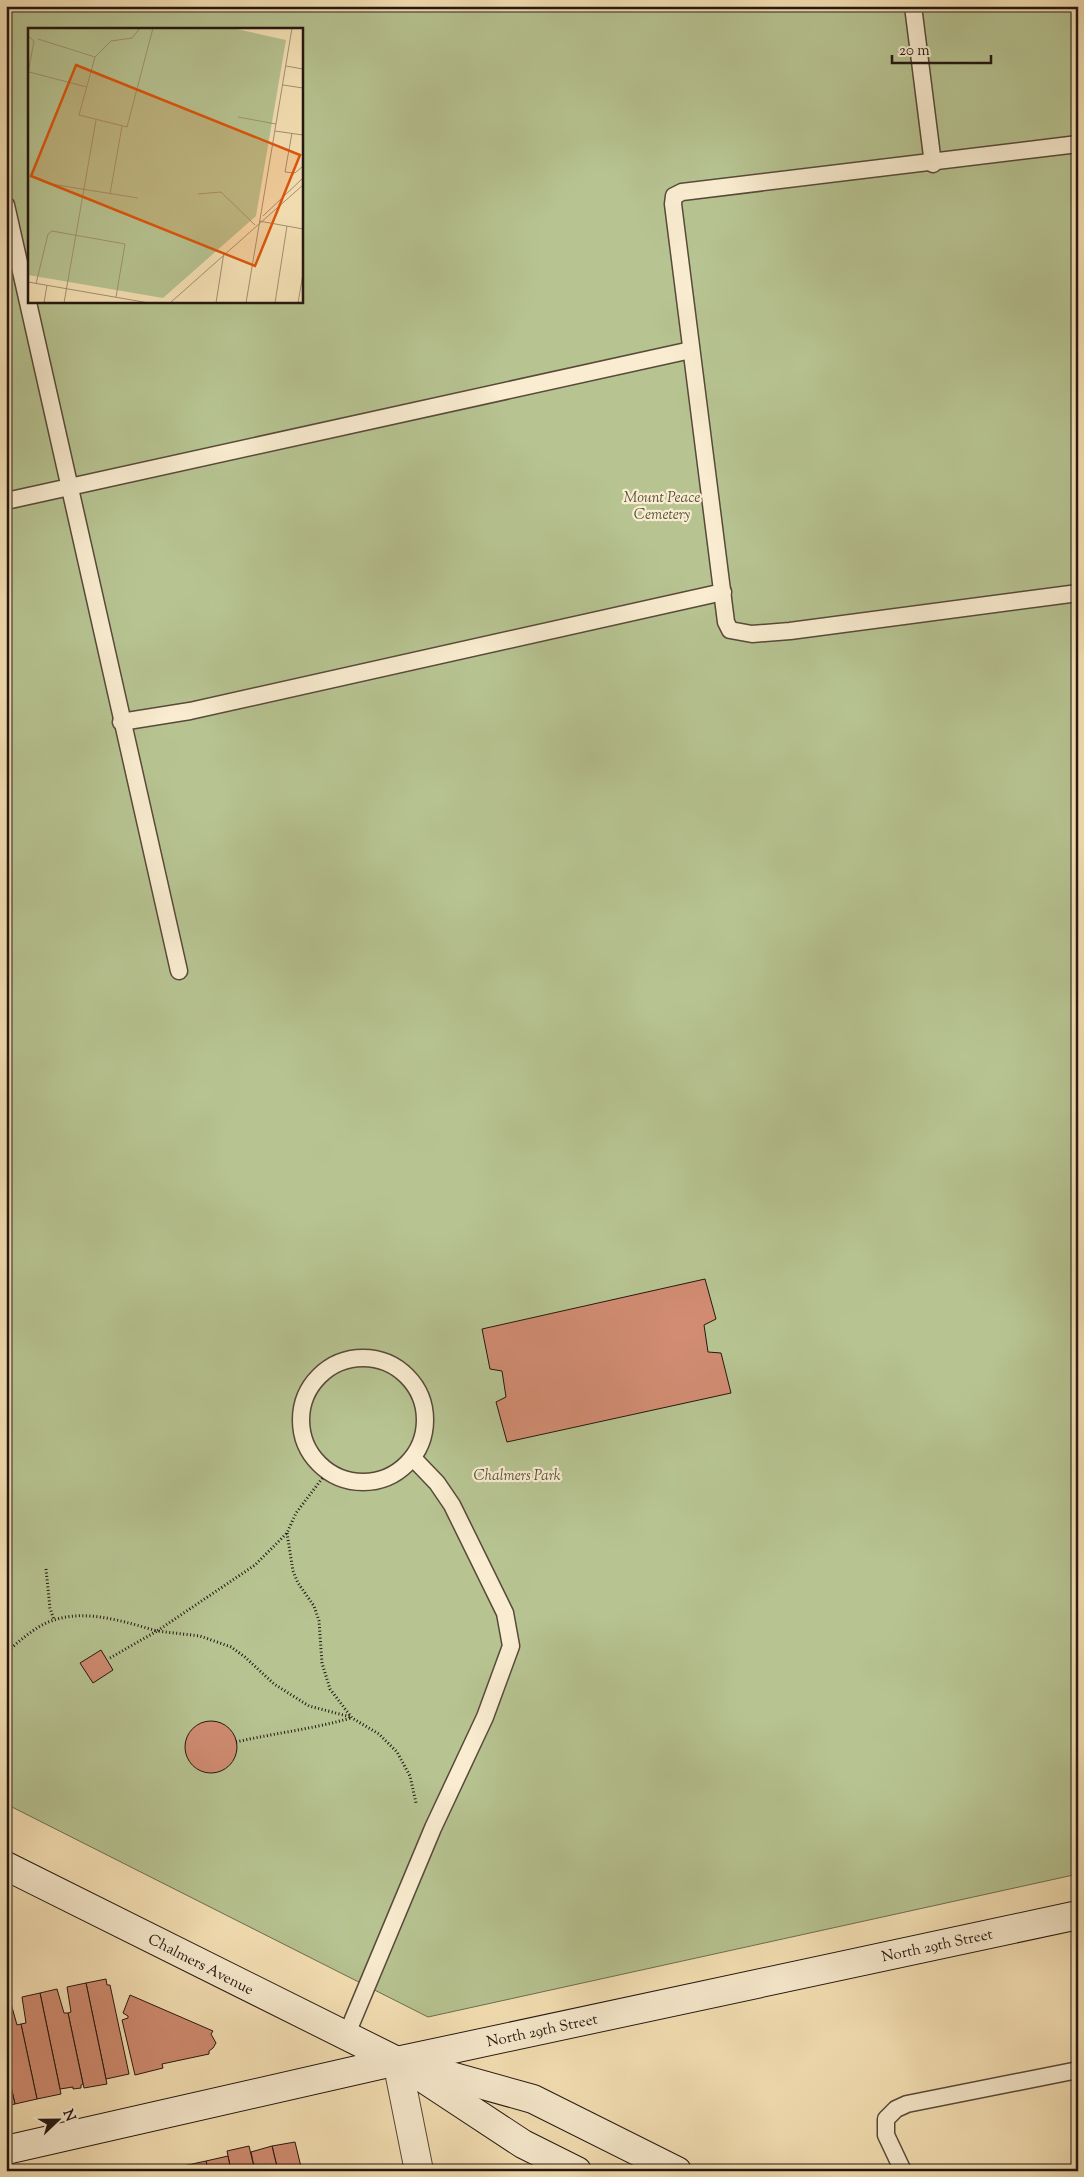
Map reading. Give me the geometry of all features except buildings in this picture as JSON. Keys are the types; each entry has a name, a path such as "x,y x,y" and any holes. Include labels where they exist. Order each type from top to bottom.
{"street":[{"name":"Chalmers Avenue","path":"10,1871 397,2062 523,2144 577,2171"},
{"name":"North 29th Street","path":"6,2150 397,2062 1078,1915"},
{"name":"Chalmers Avenue","path":"397,2062 533,2099 677,2171"},
{"path":"397,2062 420,2171"}],"lane":[{"path":"913,6 933,164"},
{"path":"1078,144 933,164 682,192 674,196 673,204 726,622 730,630 752,634 1078,593"},
{"path":"6,205 28,300"},
{"path":"28,302 71,487 121,722 179,971"},
{"path":"6,501 691,350"},
{"path":"121,722 190,711 723,592"},
{"path":"361,1357 379,1359 394,1366 409,1377 418,1392 424,1408 425,1426 422,1443 413,1458 399,1472 382,1480 363,1483 344,1480 327,1472 314,1460 305,1445 300,1428 301,1410 306,1393 315,1379 328,1367 344,1360 361,1357"},
{"path":"346,2036 433,1828 485,1717 511,1646 505,1613 452,1505 437,1483 413,1458"},
{"path":"902,2171 886,2135 886,2119 896,2109 907,2104 1078,2070"}],"path":[{"path":"110,1658 158,1631 244,1575 286,1533 296,1513 327,1472"},
{"path":"286,1533 293,1571 298,1583 314,1606 319,1621 322,1662 328,1682 339,1703 352,1718"},
{"path":"46,1569 50,1608 54,1620"},
{"path":"6,1653 40,1627 54,1620 88,1617 108,1619 158,1631 182,1633 215,1640 245,1656 274,1684 291,1696 310,1706 352,1718 379,1734 397,1752 410,1776 419,1811 433,1828"},
{"path":"236,1742 261,1736 317,1728 352,1718"}],"green space":[{"path":"6,6 1078,6 1078,1874 428,2017 6,1804"}],"park label":[{"name":"Mount Peace Cemetery","path":"662,506"},
{"name":"Chalmers Park","path":"517,1475"}]}
